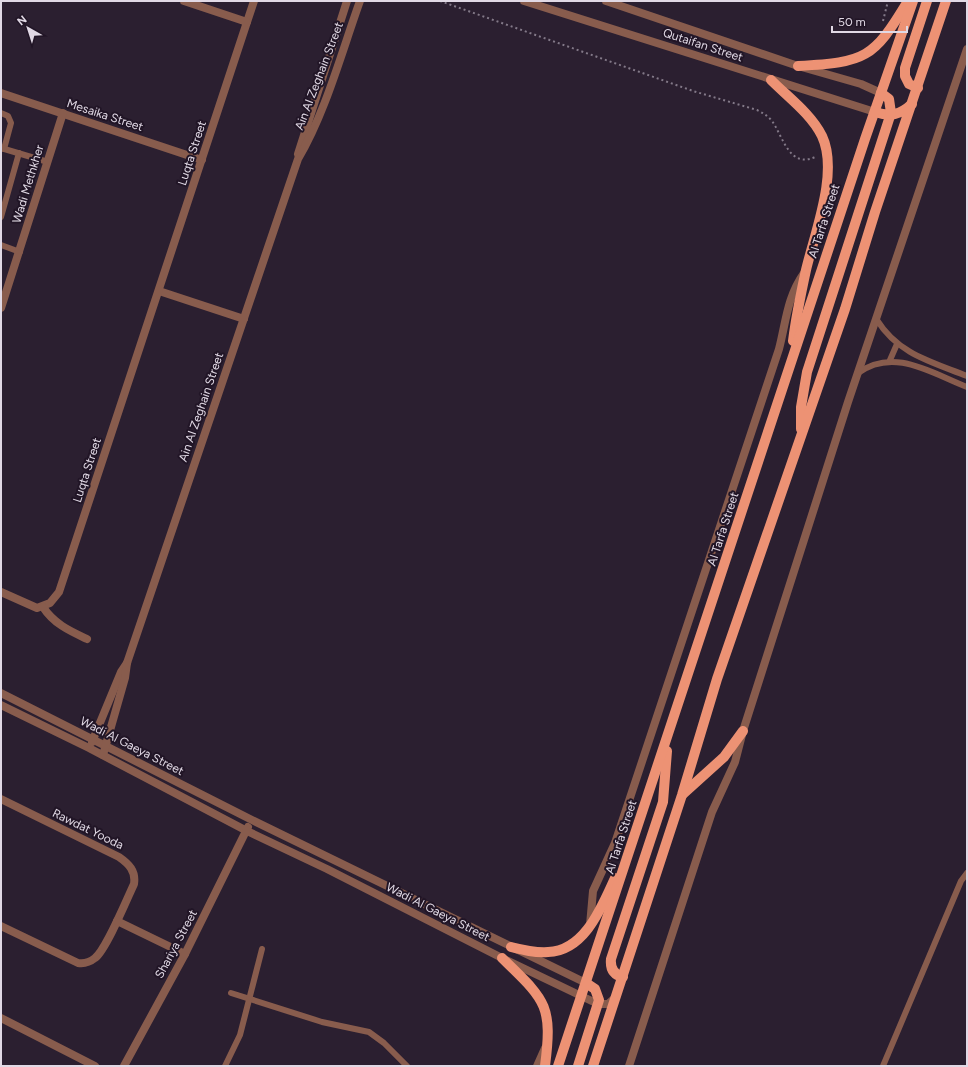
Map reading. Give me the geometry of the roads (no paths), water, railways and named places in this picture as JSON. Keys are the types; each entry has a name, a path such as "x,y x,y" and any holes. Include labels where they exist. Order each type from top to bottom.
{"main road":[{"path":"798,66 850,61 868,54 884,38 908,1"},
{"name":"Al Tarfa Street","path":"558,1066 790,364 881,93 914,1"},
{"path":"918,88 909,84 904,71 927,1"},
{"path":"593,1066 682,795 717,679 800,438 946,1"},
{"path":"771,80 810,118 823,138 828,154 827,186 799,303 790,364"},
{"path":"800,438 801,407 807,372 890,116 890,102 887,96 881,93"},
{"path":"875,112 890,116 898,114 912,104"},
{"path":"682,795 724,757 743,731"},
{"path":"623,977 618,976 612,970 611,959 662,802 665,782 667,739"},
{"path":"511,947 540,952 558,950 578,939 590,925 630,848"},
{"path":"502,958 540,998 547,1018 548,1042 545,1066"},
{"path":"578,1066 599,998 596,991 586,983"}],"street":[{"path":"184,1 247,22"},
{"name":"Luqta Street","path":"44,607 55,599 62,583 254,1"},
{"name":"Ain Al Zeghain Street","path":"298,159 300,142 346,1"},
{"name":"Ain Al Zeghain Street","path":"103,755 125,678 127,663 298,159 305,147 326,96 360,1"},
{"name":"Qutaifan Street","path":"524,1 875,112"},
{"path":"606,1 798,66 861,84 881,93"},
{"path":"629,1066 712,812 735,762 743,731 858,373 967,49"},
{"name":"Mesaika Street","path":"1,93 202,160"},
{"name":"Wadi Methkher","path":"1,308 63,114"},
{"name":"Al Tarfa Street","path":"590,925 591,905 595,886 615,843 779,349 789,303 798,282 806,271"},
{"path":"159,291 244,319"},
{"path":"1,592 31,607 44,607 60,626 87,639"},
{"name":"Ain Al Zeghain Street","path":"89,748 121,672 127,663"},
{"name":"Wadi Al Gaeya Street","path":"1,693 252,820 586,983"},
{"name":"Wadi Al Gaeya Street","path":"1,705 103,755 246,831 327,869 502,958 598,1004"},
{"name":"Rawdat Yooda","path":"1,799 119,857 130,866 135,878 134,884 117,921 99,955 91,961 81,964 1,926"},
{"path":"246,831 252,820"},
{"name":"Shariya Street","path":"124,1066 185,954 246,831"},
{"path":"117,921 185,954"},
{"path":"598,1004 608,1004 617,995"},
{"path":"1,1018 95,1066"},
{"path":"537,1066 548,1042"}],"lane":[{"path":"1,113 8,116 11,123 2,148 48,162"},
{"path":"1,217 19,153"},
{"path":"1,245 20,252"},
{"path":"877,320 897,344 912,354 967,376"},
{"path":"890,360 897,344"},
{"path":"858,373 873,364 890,360 908,363 967,387"},
{"path":"883,1066 961,881 967,873"},
{"path":"225,1066 240,1034 262,949"},
{"path":"231,992 322,1022 369,1032 384,1043 407,1066"}]}
